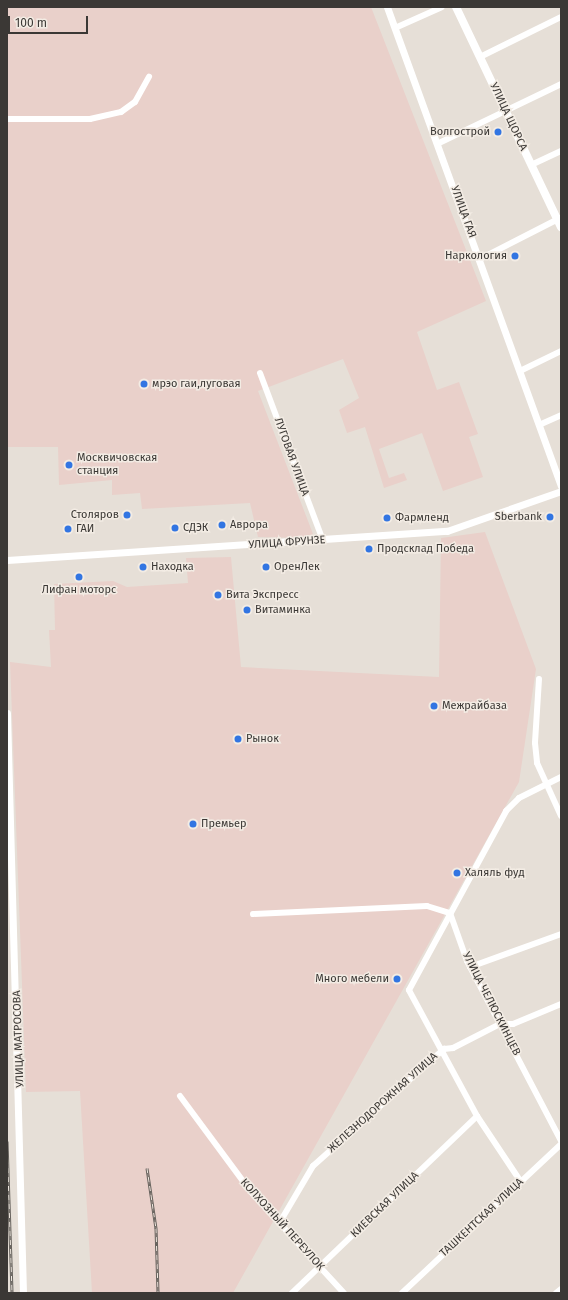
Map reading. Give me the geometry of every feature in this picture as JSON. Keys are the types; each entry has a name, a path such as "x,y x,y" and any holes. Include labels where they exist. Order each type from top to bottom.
{"main road":[{"name":"УЛИЦА ЩОРСА","path":"456,7 531,165 560,222"}],"street":[{"name":"УЛИЦА ГАЯ","path":"387,7 480,259 561,486"},
{"path":"395,28 442,7"},
{"path":"480,57 561,17"},
{"path":"7,119 35,121 90,119 121,112 135,102 149,77"},
{"path":"437,144 506,112 561,84"},
{"path":"531,165 561,151"},
{"path":"480,259 560,222"},
{"path":"520,371 561,351"},
{"name":"ЛУГОВАЯ УЛИЦА","path":"260,373 323,541"},
{"path":"539,425 561,415"},
{"name":"УЛИЦА ФРУНЗЕ","path":"7,560 323,541 447,531 561,491"},
{"path":"539,678 535,743 545,784 561,816"},
{"name":"УЛИЦА МАТРОСОВА","path":"7,713 23,1293"},
{"path":"521,1182 477,1116 444,1050 409,990 506,811 519,798 561,777"},
{"path":"254,914 428,906 450,913"},
{"name":"УЛИЦА ЧЕЛЮСКИНЦЕВ","path":"450,913 470,967 561,1143"},
{"path":"470,967 561,934"},
{"name":"ЖЕЛЕЗНОДОРОЖНАЯ УЛИЦА","path":"280,1222 313,1166 444,1050 500,1024 513,1024 561,1004"},
{"name":"КОЛХОЗНЫЙ ПЕРЕУЛОК","path":"180,1096 251,1192 344,1293"},
{"name":"КИЕВСКАЯ УЛИЦА","path":"292,1293 318,1266 477,1116"},
{"name":"ТАШКЕНТСКАЯ УЛИЦА","path":"402,1293 561,1143"},
{"path":"556,1293 561,1289"}],"shaded area":[{"path":"7,7 371,7 486,301 417,332 437,390 459,382 478,434 469,437 483,477 443,491 422,433 379,449 389,478 404,473 407,480 384,488 365,427 347,433 339,410 359,398 343,359 258,391 313,534 302,538 258,537 250,503 142,509 140,493 112,495 112,480 59,485 58,447 7,447"},
{"path":"485,532 536,669 519,782 233,1293 92,1293 80,1091 26,1092 10,662 51,667 49,630 55,630 54,584 113,581 127,587 188,583 186,558 231,557 241,667 439,677 441,538"}],"railway":[{"path":"7,1141 12,1293"},
{"path":"147,1168 156,1228 158,1293"}],"place":[{"name":"Волгострой","path":"498,132"},
{"name":"Наркология","path":"515,256"},
{"name":"мрэо гаи,луговая","path":"144,384"},
{"name":"Москвичовская станция","path":"69,465"},
{"name":"Столяров","path":"127,515"},
{"name":"Sberbank","path":"550,517"},
{"name":"Фармленд","path":"387,518"},
{"name":"Аврора","path":"222,525"},
{"name":"СДЭК","path":"175,528"},
{"name":"ГАИ","path":"68,529"},
{"name":"Продсклад Победа","path":"369,549"},
{"name":"Находка","path":"143,567"},
{"name":"ОренЛек","path":"266,567"},
{"name":"Лифан моторс","path":"79,577"},
{"name":"Вита Экспресс","path":"218,595"},
{"name":"Витаминка","path":"247,610"},
{"name":"Межрайбаза","path":"434,706"},
{"name":"Рынок","path":"238,739"},
{"name":"Премьер","path":"193,824"},
{"name":"Халяль фуд","path":"457,873"},
{"name":"Много мебели","path":"397,979"}]}
